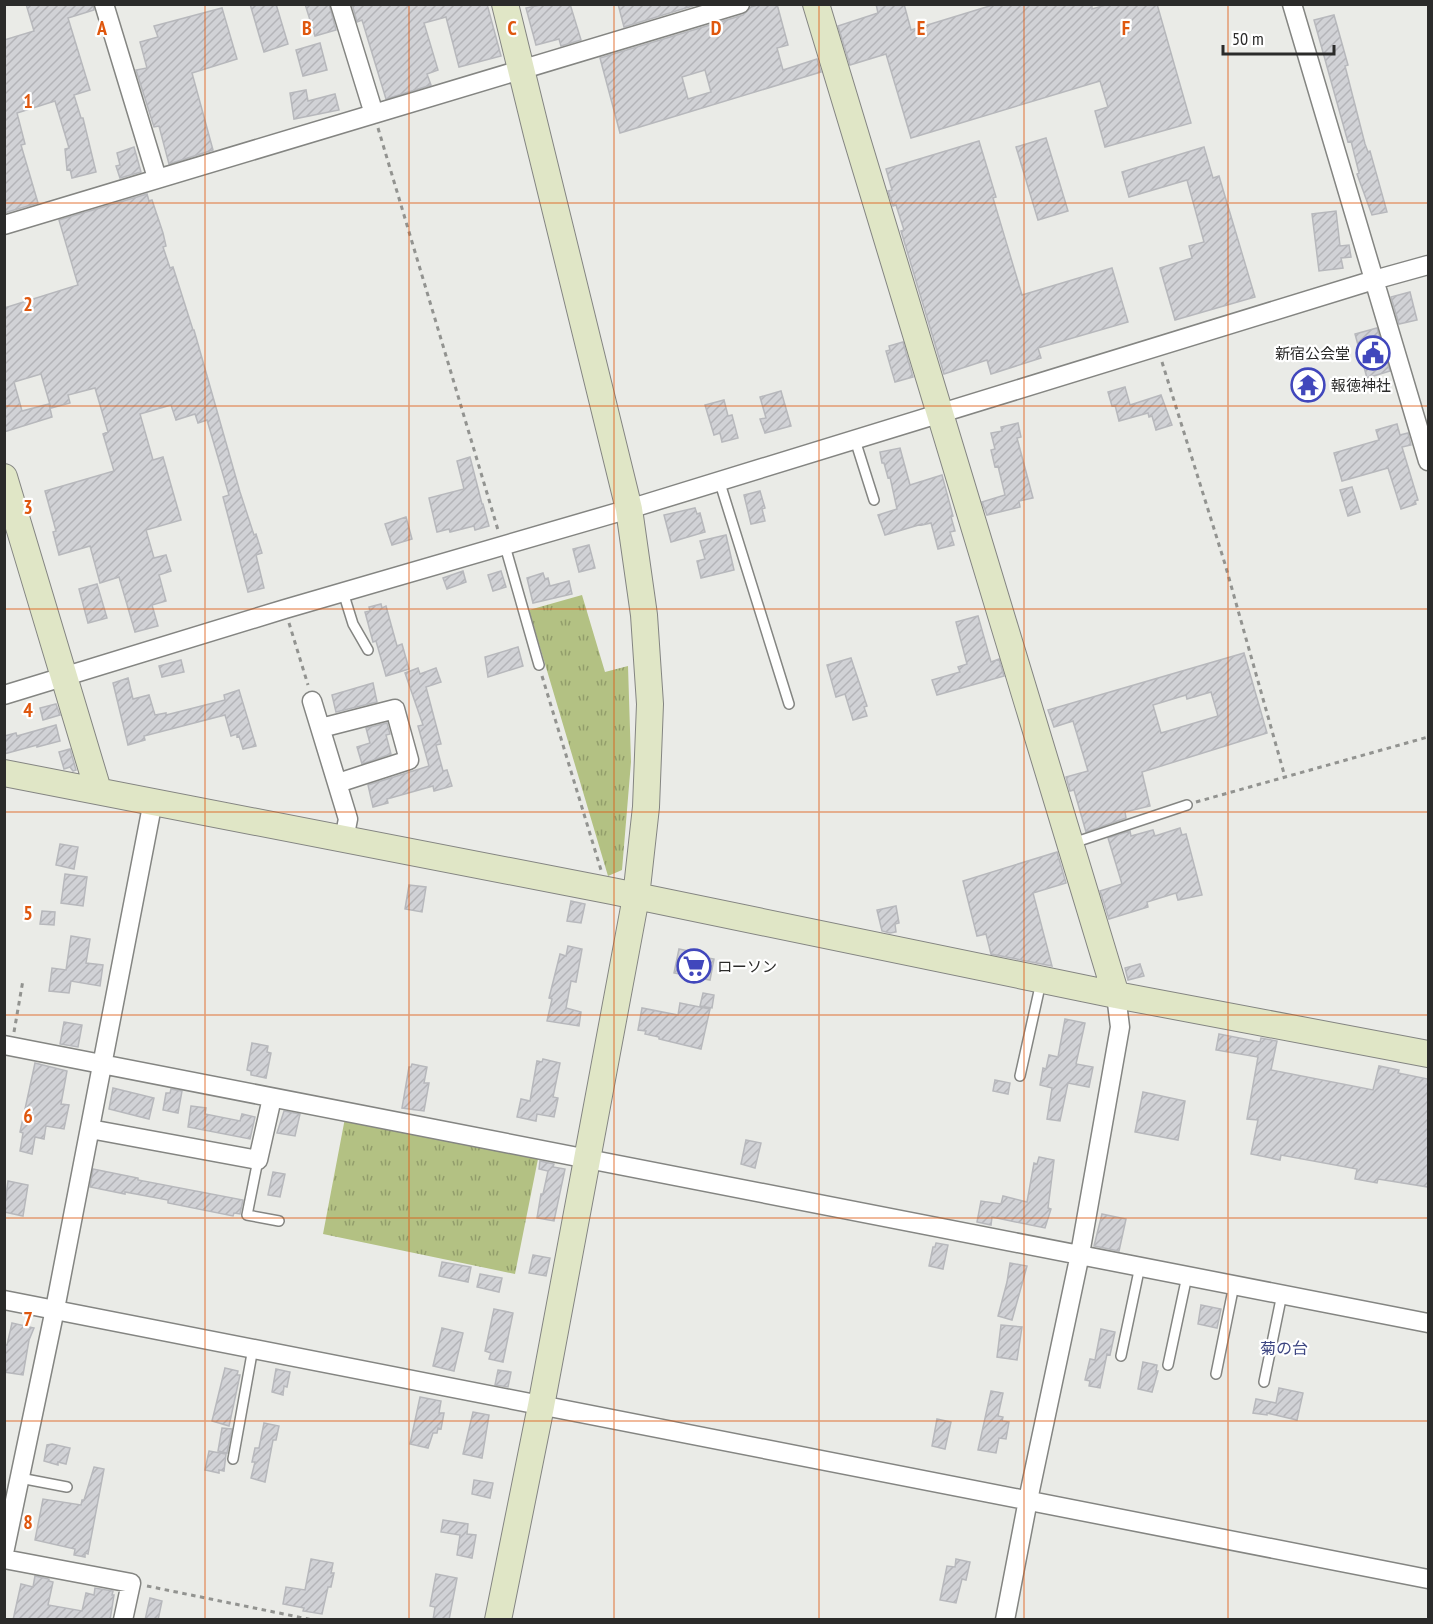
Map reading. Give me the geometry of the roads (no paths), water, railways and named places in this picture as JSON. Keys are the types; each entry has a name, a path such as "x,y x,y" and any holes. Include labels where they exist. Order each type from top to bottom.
{"street":[{"path":"104,4 157,178"},
{"path":"340,4 374,114"},
{"path":"498,1620 541,1406 636,897 646,807 650,704 644,615 629,509 505,4"},
{"path":"4,225 740,4"},
{"path":"816,4 1116,994 1120,1027 1080,1254 1005,1620"},
{"path":"1292,4 1428,461"},
{"path":"4,695 285,609 629,509 1428,265"},
{"path":"4,477 98,790"},
{"path":"312,701 348,819 344,839"},
{"path":"321,728 395,709 409,760 338,783"},
{"path":"4,773 603,890 1041,980 1428,1054"},
{"path":"4,1553 55,1310 153,801"},
{"path":"8,1045 1428,1323"},
{"path":"90,1129 258,1160 272,1098"},
{"path":"4,1300 1428,1579"},
{"path":"4,1559 131,1583 123,1620"}],"lane":[{"path":"855,440 874,500"},
{"path":"719,480 789,704"},
{"path":"504,546 539,665"},
{"path":"343,592 353,624 368,650"},
{"path":"1070,844 1187,805"},
{"path":"1020,1076 1041,980"},
{"path":"258,1160 247,1215 279,1221"},
{"path":"1121,1356 1140,1266"},
{"path":"1168,1365 1187,1276"},
{"path":"1216,1374 1234,1285"},
{"path":"1264,1382 1282,1294"},
{"path":"233,1459 253,1348"},
{"path":"20,1478 67,1487"}],"place":[{"name":"新宿公会堂","path":"1373,353"},
{"name":"報徳神社","path":"1308,385"},
{"name":"ローソン","path":"694,966"}],"district":[{"name":"菊の台","path":"1284,1348"}]}
